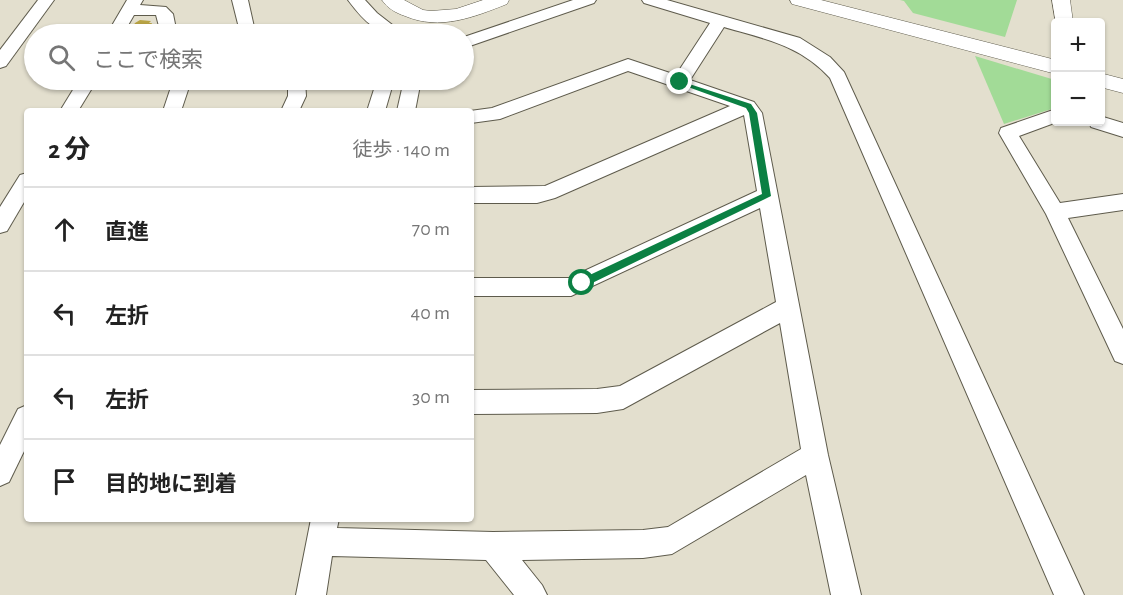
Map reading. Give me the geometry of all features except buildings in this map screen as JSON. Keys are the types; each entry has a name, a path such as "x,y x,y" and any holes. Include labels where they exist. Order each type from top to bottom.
{"street":[{"path":"28,24 45,0"},
{"path":"240,0 245,24"},
{"path":"356,0 371,17 381,24"},
{"path":"391,0 415,15 428,18 464,14 500,0"},
{"path":"474,40 588,0"},
{"path":"650,0 794,42 824,61 838,76 1069,595"},
{"path":"800,0 1051,66"},
{"path":"1061,0 1063,18"},
{"path":"121,24 132,5 160,10 165,14 167,24"},
{"path":"680,82 719,21"},
{"path":"0,62 24,29"},
{"path":"474,117 494,114 628,65 748,106 753,113 814,455 846,595"},
{"path":"1105,81 1123,86"},
{"path":"71,108 82,90"},
{"path":"173,108 179,90"},
{"path":"291,108 297,96 297,90"},
{"path":"377,108 382,90"},
{"path":"407,108 410,90"},
{"path":"474,195 548,193 748,106"},
{"path":"1051,117 1008,133 1115,316 1123,353"},
{"path":"1105,124 1123,130"},
{"path":"0,225 24,185"},
{"path":"474,287 571,287 766,196"},
{"path":"1055,212 1123,202"},
{"path":"474,402 623,398 788,307"},
{"path":"0,473 24,423"},
{"path":"311,595 323,530 493,546 643,544 672,540 814,455"},
{"path":"493,546 532,595"}],"green space":[{"path":"900,0 1017,0 1005,37 913,13 904,1"},
{"path":"975,56 1051,79 1051,109 1004,124"}],"route":[{"path":"582,283 766,196 753,113 748,106 680,82"}]}
